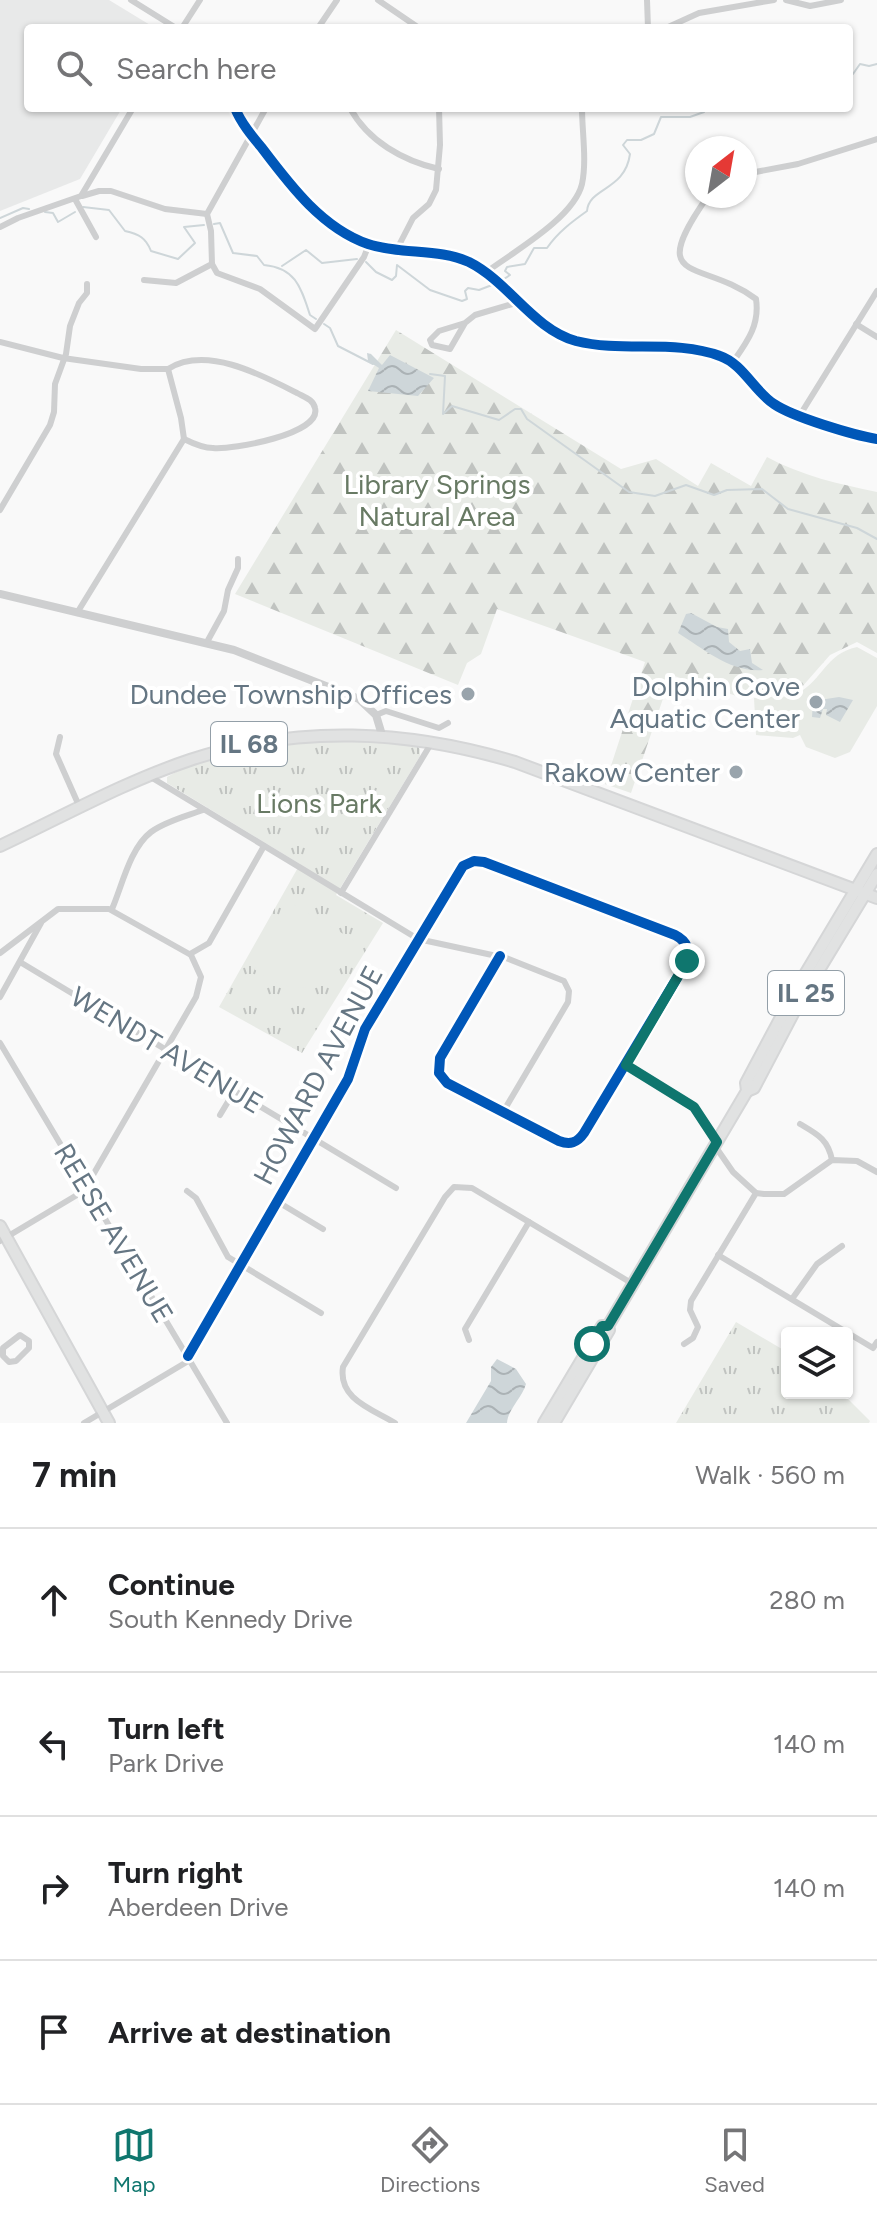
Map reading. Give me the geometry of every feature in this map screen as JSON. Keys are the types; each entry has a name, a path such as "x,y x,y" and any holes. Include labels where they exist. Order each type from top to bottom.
{"main road":[{"name":"IL 68","path":"0,846 149,776 206,755 263,741 313,736 382,735 432,742 515,762 877,898"},
{"name":"IL 25","path":"554,1423 747,1091 754,1088 860,892 877,854"},
{"name":"IL 25","path":"860,892 877,874"},
{"path":"0,1226 3,1239 109,1423"},
{"name":"IL 25","path":"544,1423 602,1326 608,1326"}],"street":[{"path":"131,0 172,24"},
{"path":"182,24 200,0"},
{"path":"321,24 337,0"},
{"path":"378,0 413,24"},
{"path":"647,0 648,24"},
{"path":"675,24 699,13 774,0"},
{"path":"786,0 810,6 841,0"},
{"path":"78,197 131,112"},
{"path":"238,112 292,188 344,231 369,244 396,251 452,257 471,263 551,329 571,340 600,345 702,351 733,362 774,404 877,439"},
{"path":"264,112 207,214 212,264 217,273 260,289 315,329 358,267 369,244"},
{"path":"352,112 365,132 402,157 439,169"},
{"path":"396,251 413,218 434,196 439,169 439,112"},
{"path":"485,273 561,216 579,192 584,168 582,112"},
{"path":"757,172 808,161 877,139"},
{"path":"0,227 99,191 111,191 165,209 207,214"},
{"path":"78,197 96,237"},
{"path":"700,208 681,236 679,253 682,261 701,275 724,281 756,299 758,314 752,333 733,362"},
{"path":"144,280 176,283 212,264"},
{"path":"0,510 47,432 54,412 55,384 67,348 73,315 87,293 87,284"},
{"path":"800,415 877,291"},
{"path":"465,323 450,349 432,345 430,340 434,334 465,323 475,315 519,302"},
{"path":"856,324 877,337"},
{"path":"0,342 63,358 141,369 168,369 185,361 198,360 237,367 276,381 310,399 316,409 315,417 308,425 283,437 222,448 202,447 184,439"},
{"path":"77,613 184,439 168,369"},
{"path":"207,642 223,613 228,590 238,568 238,559"},
{"path":"0,594 207,642 348,694 376,715 382,735"},
{"path":"376,715 386,711 440,728 448,723"},
{"path":"60,737 56,754 80,808"},
{"path":"341,893 432,742"},
{"path":"149,776 418,939 500,956 559,978 569,989 568,1002 503,1112"},
{"path":"112,909 136,851 147,836 203,810"},
{"path":"190,954 209,943 264,846"},
{"name":"HOWARD AVENUE","path":"84,1423 189,1358 352,1072 363,1033 460,870 471,862 484,862 675,935 687,947 687,961 626,1065"},
{"path":"0,953 56,910 65,907 112,909 190,954 200,972 200,989 87,1188 3,1239"},
{"path":"0,997 43,919"},
{"path":"500,956 440,1058 439,1072 447,1083 559,1141 571,1143 582,1137 626,1065 694,1107 733,1172 756,1193 784,1194 832,1160 857,1161 877,1172"},
{"name":"WENDT AVENUE","path":"20,962 396,1188"},
{"name":"REESE AVENUE","path":"0,1043 227,1423"},
{"path":"220,1115 235,1090"},
{"path":"800,1124 824,1139 830,1148 832,1160"},
{"path":"395,1423 350,1396 343,1383 343,1367 445,1197 454,1187 469,1186 633,1284"},
{"path":"187,1191 196,1198 225,1253 241,1266 321,1313"},
{"path":"684,1344 693,1338 698,1327 690,1310 691,1301 756,1193"},
{"path":"278,1202 323,1229"},
{"path":"469,1340 465,1329 529,1222"},
{"path":"792,1299 817,1264 842,1246"},
{"path":"718,1255 875,1345"},
{"path":"20,1335 26,1337 30,1344 12,1363 3,1356 3,1348 8,1342 20,1335"},
{"path":"0,1338 8,1342"}],"shaded area":[{"path":"0,0 109,0 148,24 24,24 24,112 120,112 80,179 0,211"}],"green space":[{"name":"Library Springs Natural Area","path":"396,330 621,469 656,459 698,486 711,463 751,486 767,457 807,474 877,492 877,653 857,642 830,655 801,688 743,698 671,675 631,793 605,784 645,662 497,609 481,654 467,663 458,685 235,594"},
{"name":"Dolphin Cove Aquatic Center","path":"857,647 877,658 877,706 850,752 835,758 806,747 800,735 793,738 756,735 754,698 798,693 838,655"},
{"name":"Lions Park","path":"342,740 417,746 420,756 336,895 383,923 302,1053 219,1007 300,864 167,783 167,777 186,767 229,753 275,745"},
{"path":"291,903 357,942 337,972 313,986 285,986 254,969"},
{"path":"736,1322 781,1348 781,1399 848,1399 870,1421 869,1423 676,1423"}],"water":[{"path":"367,353 382,365 390,355 434,378 418,396 368,391 379,368 368,361"},
{"path":"691,613 717,627 728,629 729,642 740,651 750,649 752,663 763,670 729,664 678,633 686,614"},
{"path":"839,697 853,700 840,722 826,715 827,709 823,709 820,718 812,717 813,701"},
{"path":"497,1359 516,1369 526,1384 524,1389 507,1423 466,1423 491,1381 491,1367"}],"waterway":[{"path":"853,74 860,64 877,64"},
{"path":"501,281 510,275 505,271 507,267 525,264 534,248 547,248 587,211 594,197 615,182 627,166 630,154 623,145 627,140 641,140 654,134 661,117 690,117 704,112"},
{"path":"83,207 109,210 125,231 141,237 151,251 178,259 195,243 184,227 204,225"},
{"path":"0,218 23,208 29,209"},
{"path":"45,212 53,213 58,222 75,212"},
{"path":"214,224 220,223 233,253 257,256 264,265 290,275 300,288 310,315 316,319"},
{"path":"282,266 306,250 322,263 357,259"},
{"path":"366,262 376,272 392,280 396,276 397,265 430,290 462,301 467,299 465,291 468,288 479,290 492,285"},
{"path":"324,324 330,328 338,346 373,364"},
{"path":"430,374 445,376 443,414 452,406 499,420 515,409 521,409 527,419 629,492 655,496 686,485 714,495 727,490 762,489 788,509 857,528 877,539"}],"cycle path":[{"path":"237,112 308,204 351,237 381,247 445,255 469,262 497,281 547,326 576,341 612,346 685,348 720,356 735,365 767,399 783,409 824,425 877,439"},
{"path":"188,1356 348,1079 365,1029 463,866 474,861 484,862 675,935 688,950 686,963 584,1133 570,1143 559,1141 447,1083 439,1073 440,1058 500,956"}],"place":[{"name":"Dundee Township Offices","path":"468,694"},
{"name":"Dolphin Cove Aquatic Center","path":"816,702"},
{"name":"Rakow Center","path":"736,772"}],"route":[{"path":"592,1344 602,1326 608,1326 717,1142 694,1107 626,1065 687,961"}]}
